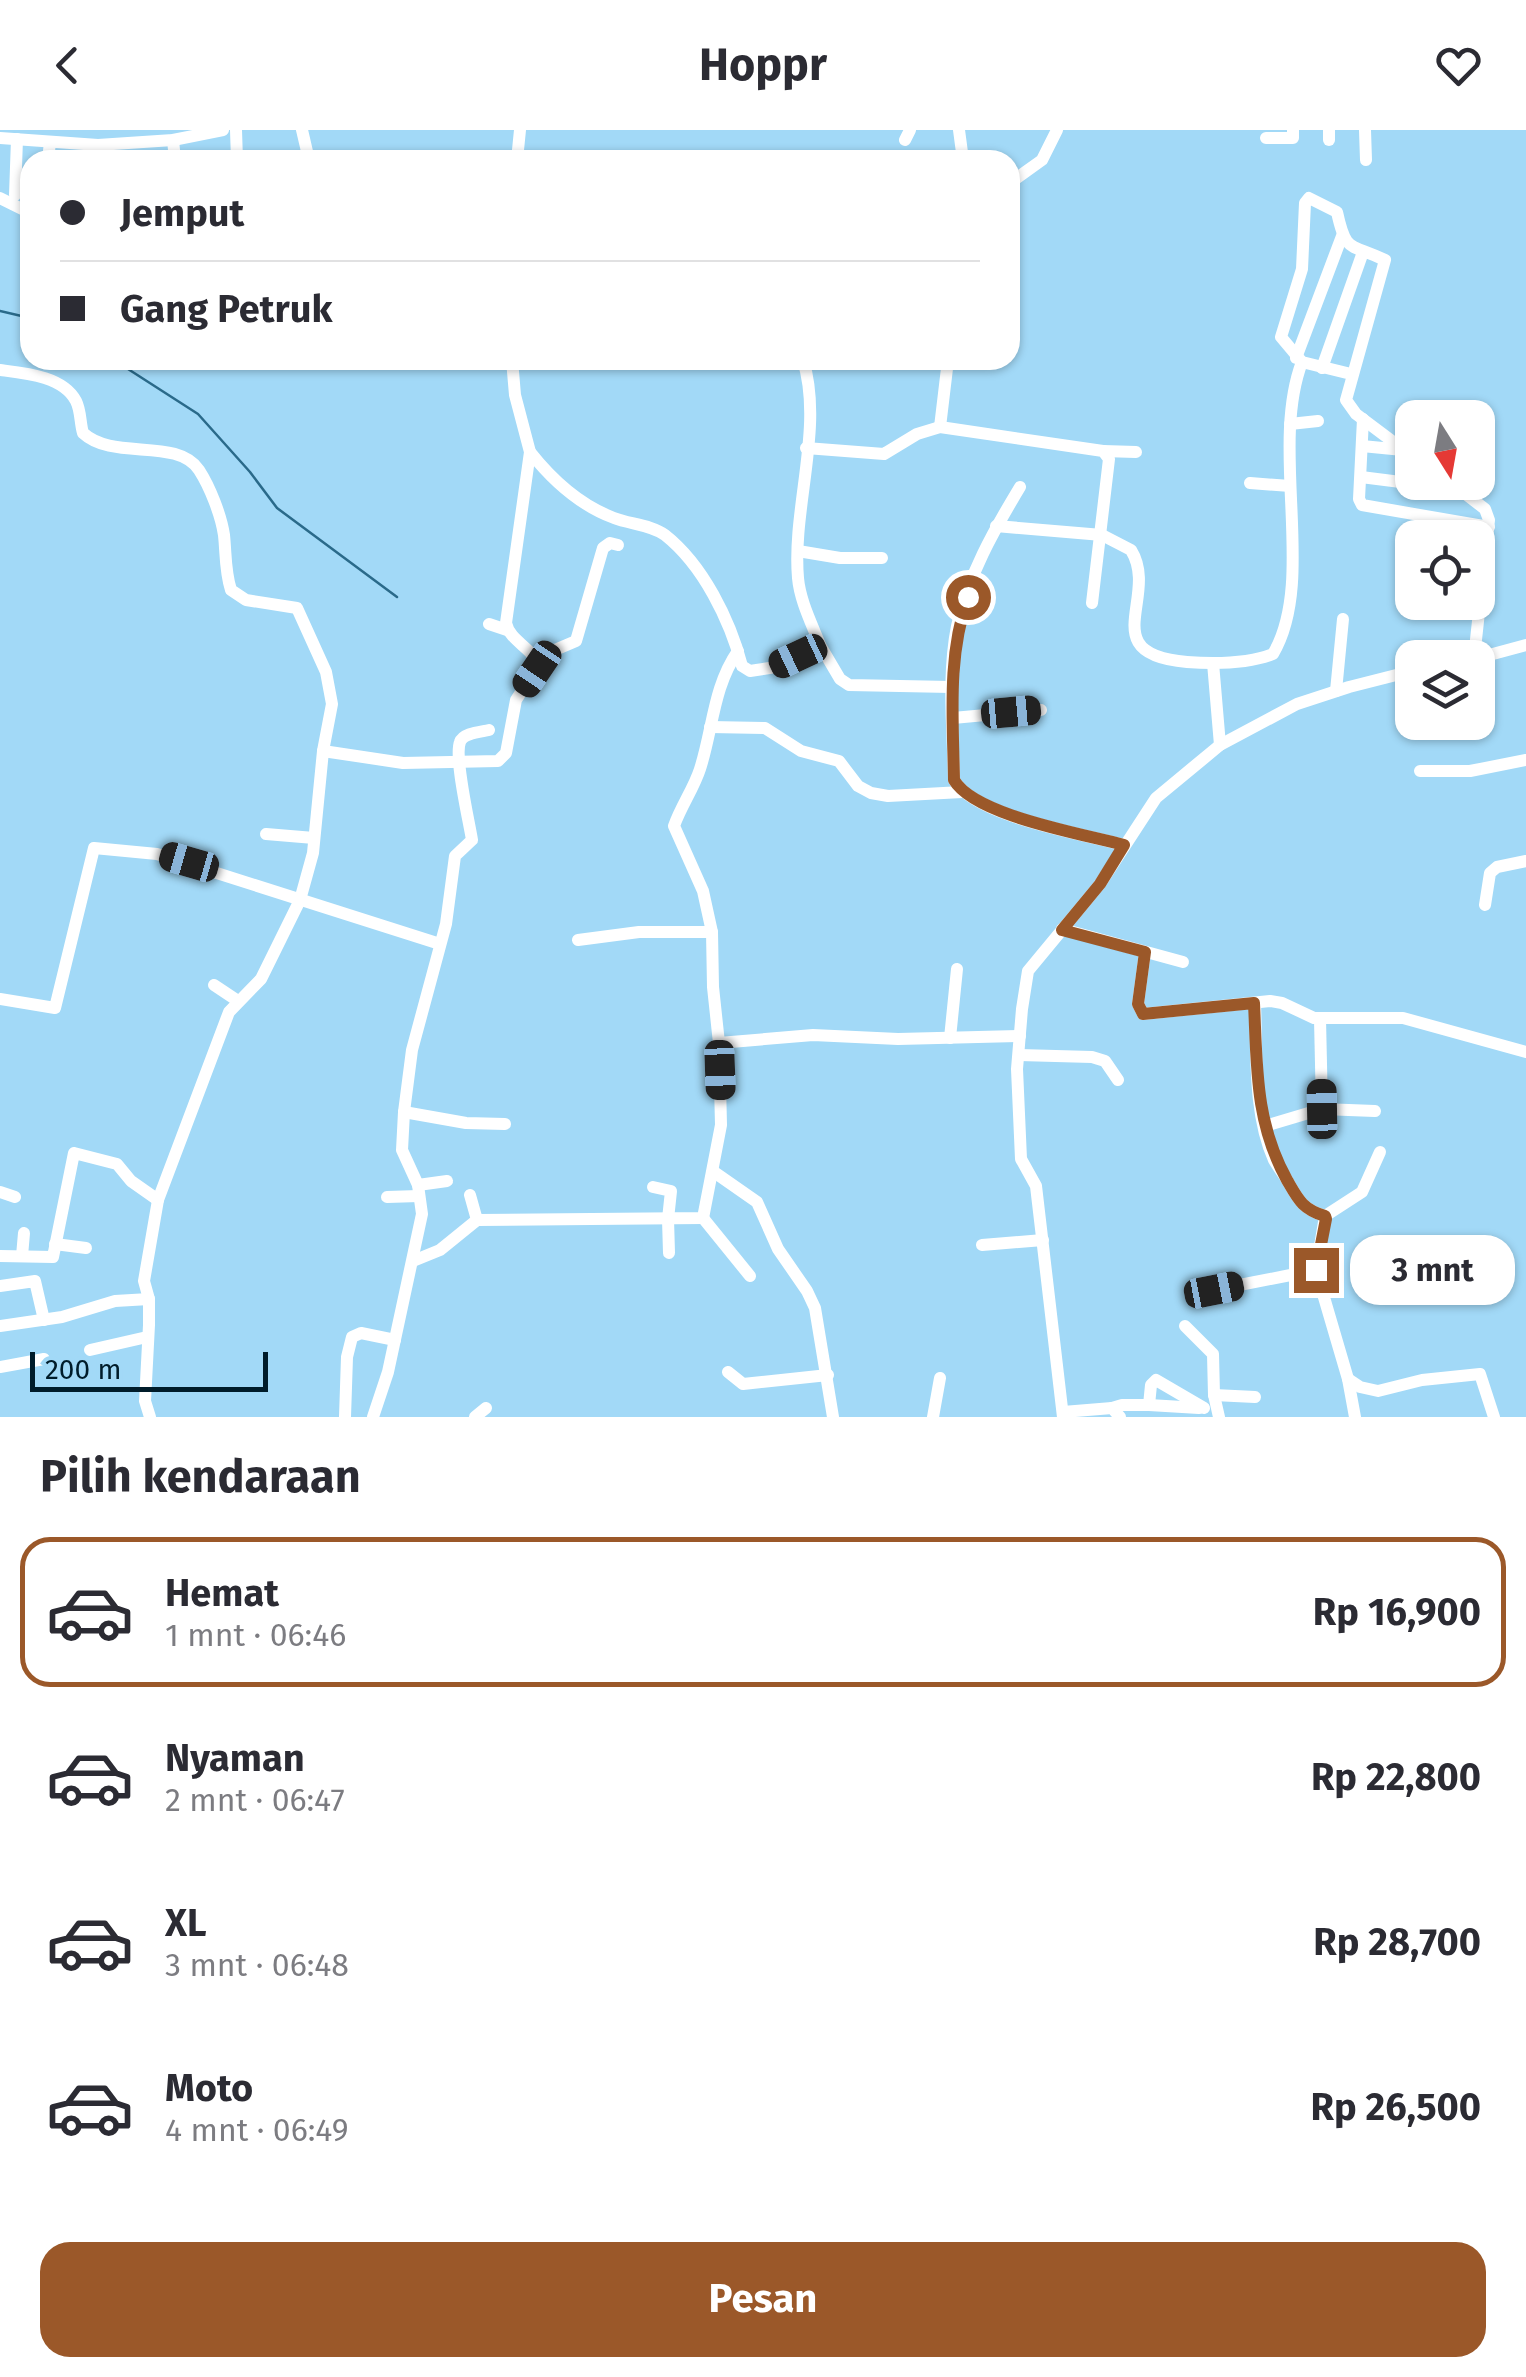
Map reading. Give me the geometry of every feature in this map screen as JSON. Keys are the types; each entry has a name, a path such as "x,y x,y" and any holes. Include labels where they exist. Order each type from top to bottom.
{"street":[{"path":"0,138 98,145 173,140 223,130"},
{"path":"1020,176 1042,160 1057,130"},
{"path":"1266,138 1293,138 1293,130"},
{"path":"1365,130 1366,160"},
{"path":"7,196 17,139"},
{"path":"173,140 174,150"},
{"path":"49,150 50,142"},
{"path":"996,526 1102,536 1124,544 1136,557 1136,633 1141,648 1161,660 1213,662 1273,654 1281,641 1292,594 1290,424 1294,384 1299,360 1342,236 1335,210 1307,198 1302,269 1281,332 1283,342 1299,360 1352,374"},
{"path":"1342,236 1385,262 1346,400 1363,419 1395,443"},
{"path":"1322,368 1363,252"},
{"path":"0,370 46,378 66,388 78,406 83,434 94,442 180,454 192,461 206,484 223,532 231,590 246,600 297,608 330,688 332,704 322,751 314,838 300,900 261,980 229,1012 158,1200 144,1280 148,1299 145,1401 150,1417"},
{"path":"507,630 530,452 513,370"},
{"path":"804,370 810,412 798,552 799,589 820,645 840,680 849,686 951,687"},
{"path":"940,427 947,370"},
{"path":"1363,419 1359,500 1366,508 1448,520"},
{"path":"1290,424 1318,421"},
{"path":"806,448 884,454 917,434 940,427 1104,451 1136,452"},
{"path":"1362,446 1395,451"},
{"path":"1092,603 1109,459 1104,451"},
{"path":"530,452 570,494 614,518 662,532 692,564 711,594 742,666 750,671 776,666 820,645"},
{"path":"1361,477 1395,480"},
{"path":"1250,483 1290,486"},
{"path":"1020,486 988,540 958,626 951,687 954,780 962,792 976,801 1044,826 1124,845"},
{"path":"1473,500 1488,511 1489,520"},
{"path":"536,658 576,641 603,548 610,543 618,545"},
{"path":"798,552 882,558"},
{"path":"1336,691 1344,619"},
{"path":"322,751 403,763 503,758 513,707 537,669 536,658 507,630 489,624"},
{"path":"1495,653 1526,645"},
{"path":"703,1218 721,1125 712,932 702,891 674,828 683,800 699,773 719,686 738,651"},
{"path":"1213,662 1220,745"},
{"path":"1255,1396 1213,1407 1122,1405 1116,1413 1062,1415 1036,1186 1021,1159 1019,1055 1028,971 1100,884 1156,798 1220,745 1296,704 1395,676"},
{"path":"953,718 1040,710"},
{"path":"710,727 765,728 801,751 839,761 858,786 872,792 888,796 962,792"},
{"path":"374,1417 422,1214 419,1191 402,1150 412,1050 440,944 455,854 472,840 458,762 462,738 489,730"},
{"path":"1420,770 1470,771 1526,760"},
{"path":"266,834 314,838"},
{"path":"0,999 55,1008 94,848 158,854 220,871 440,944"},
{"path":"1486,906 1492,870 1526,861"},
{"path":"1062,930 1183,962"},
{"path":"578,940 639,932 712,932"},
{"path":"1145,952 1138,1004 1143,1014 1282,1003 1320,1019 1404,1018 1526,1052"},
{"path":"950,1038 957,969"},
{"path":"214,985 238,1000"},
{"path":"1254,1003 1258,1086 1276,1162 1298,1201 1308,1210 1325,1216"},
{"path":"1320,1019 1322,1109"},
{"path":"719,1042 813,1036 1020,1036"},
{"path":"1019,1055 1092,1057 1105,1061 1118,1080"},
{"path":"1265,1126 1322,1109 1375,1110"},
{"path":"404,1112 466,1123 505,1124"},
{"path":"1355,1417 1316,1270 1325,1216 1362,1192 1380,1152"},
{"path":"0,1256 53,1257 74,1153 116,1164 131,1181 158,1200"},
{"path":"714,1172 754,1198 778,1249 807,1291 815,1308 833,1417"},
{"path":"387,1197 447,1181"},
{"path":"652,1186 671,1191 670,1252"},
{"path":"0,1192 15,1197"},
{"path":"470,1195 476,1220"},
{"path":"413,1262 440,1250 476,1220 703,1218"},
{"path":"703,1218 750,1276"},
{"path":"22,1256 24,1233"},
{"path":"982,1245 1043,1240"},
{"path":"56,1244 86,1248"},
{"path":"1214,1290 1316,1270"},
{"path":"0,1286 32,1281 37,1284 44,1320"},
{"path":"0,1326 44,1320 115,1301 148,1299"},
{"path":"1185,1326 1213,1354 1213,1407"},
{"path":"345,1417 347,1357 352,1337 361,1333 395,1340"},
{"path":"90,1350 147,1337"},
{"path":"0,1367 44,1359"},
{"path":"728,1372 743,1384 828,1375"},
{"path":"1348,1379 1360,1388 1378,1391 1422,1380 1480,1374 1494,1417"},
{"path":"933,1417 940,1378"},
{"path":"1149,1404 1151,1385 1156,1380 1213,1407"}],"waterway":[{"path":"0,311 20,316"},
{"path":"130,370 198,414 277,508 397,597"}],"route":[{"path":"968,597 958,626 951,687 954,780 966,796 976,801 1044,826 1124,845 1100,884 1062,930 1145,952 1140,1012 1151,1016 1254,1003 1258,1086 1274,1158 1302,1207 1326,1219 1316,1270"}]}
